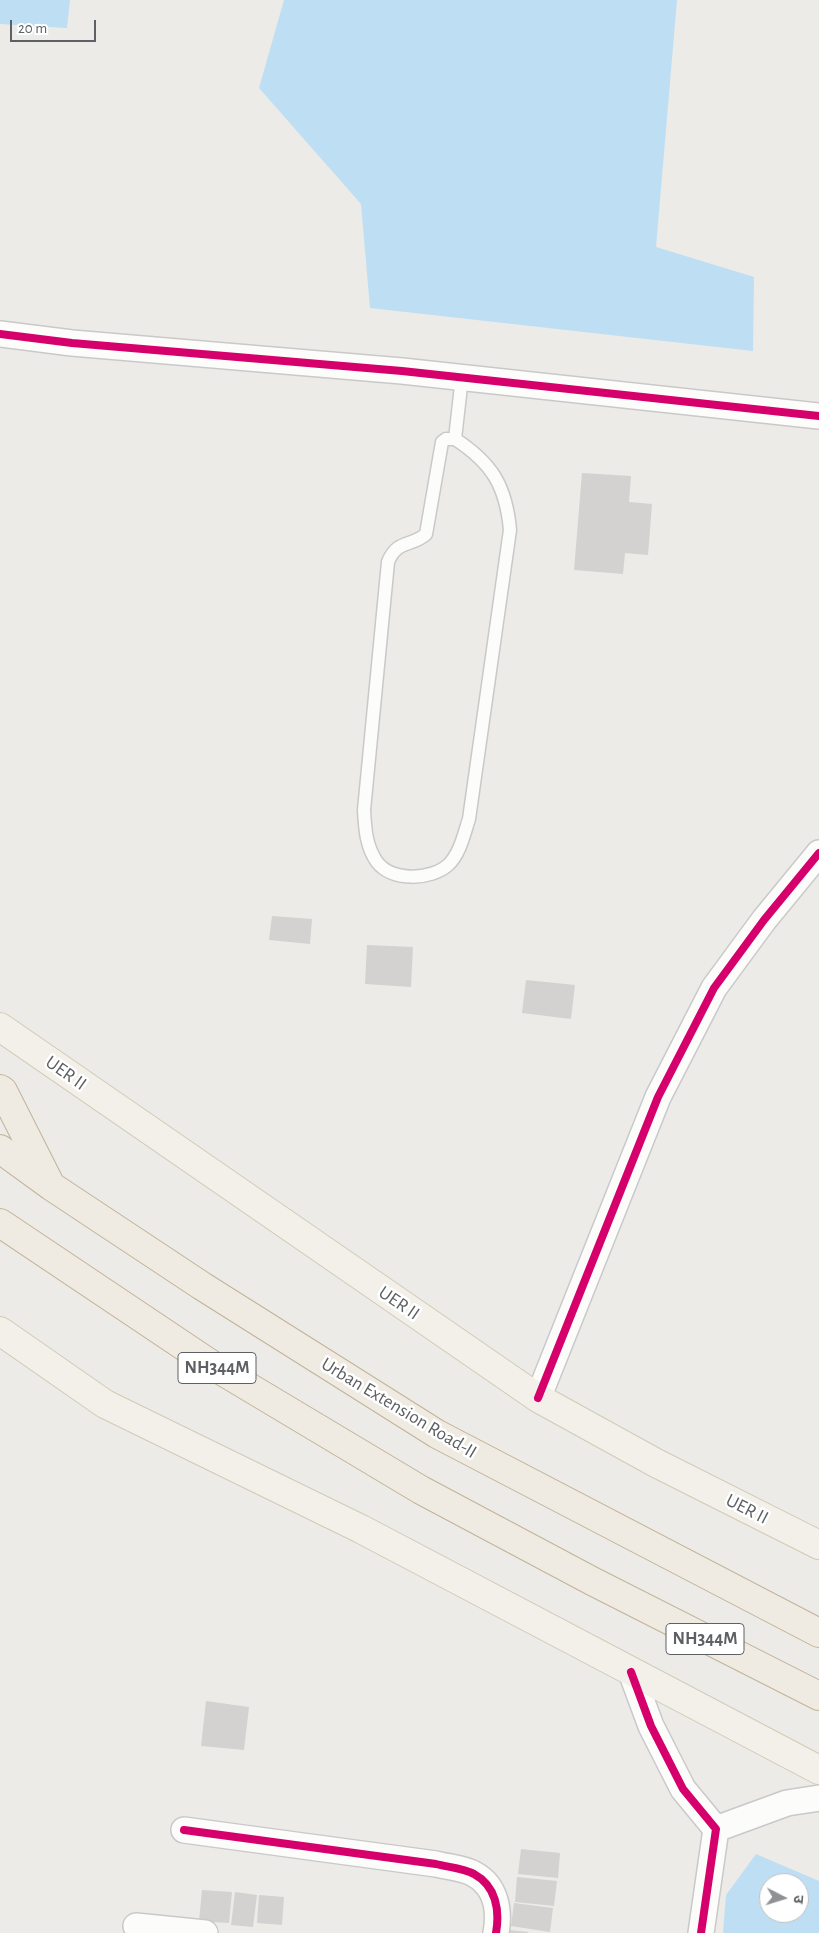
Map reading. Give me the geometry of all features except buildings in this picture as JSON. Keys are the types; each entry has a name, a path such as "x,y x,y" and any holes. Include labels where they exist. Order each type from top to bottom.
{"highway":[{"path":"0,1089 3,1091 51,1186"},
{"name":"Urban Extension Road-II","path":"0,1149 51,1186 202,1286 437,1434 819,1633"},
{"name":"NH344M","path":"6,1230 212,1365 421,1490 592,1581 819,1696"}],"main road":[{"name":"UER II","path":"0,1027 538,1398 656,1463 819,1545"},
{"path":"0,1331 106,1404 362,1529 819,1770"}],"street":[{"path":"0,334 72,343 462,377 819,416"},
{"path":"538,1398 658,1097 714,988 764,920 819,853"},
{"path":"631,1672 651,1726 683,1790 716,1829 701,1933"},
{"path":"716,1829 788,1803 819,1798"},
{"path":"184,1830 436,1864 473,1873 488,1884 497,1902 496,1933"},
{"path":"136,1926 205,1933"}],"lane":[{"path":"455,439 462,377"},
{"path":"446,439 455,439 480,457 501,486 508,507 510,530 469,820 458,849 449,864 428,875 413,878 395,874 378,864 365,830 364,810 388,562 397,547 421,539 426,534 442,442 446,439"}],"water":[{"path":"0,0 70,0 67,28 0,24"},
{"path":"284,0 677,0 656,247 754,277 753,351 370,308 361,204 259,88"},
{"path":"756,1854 800,1873 759,1873 759,1923 809,1923 809,1877 819,1881 819,1933 723,1933 726,1895"}],"cycle path":[{"path":"0,334 72,343 402,371 819,416"},
{"path":"538,1398 658,1097 714,988 764,920 819,853"},
{"path":"631,1672 651,1726 683,1789 716,1829 701,1933"},
{"path":"184,1830 436,1864 465,1870 481,1879 492,1892 497,1907 496,1933"}]}
